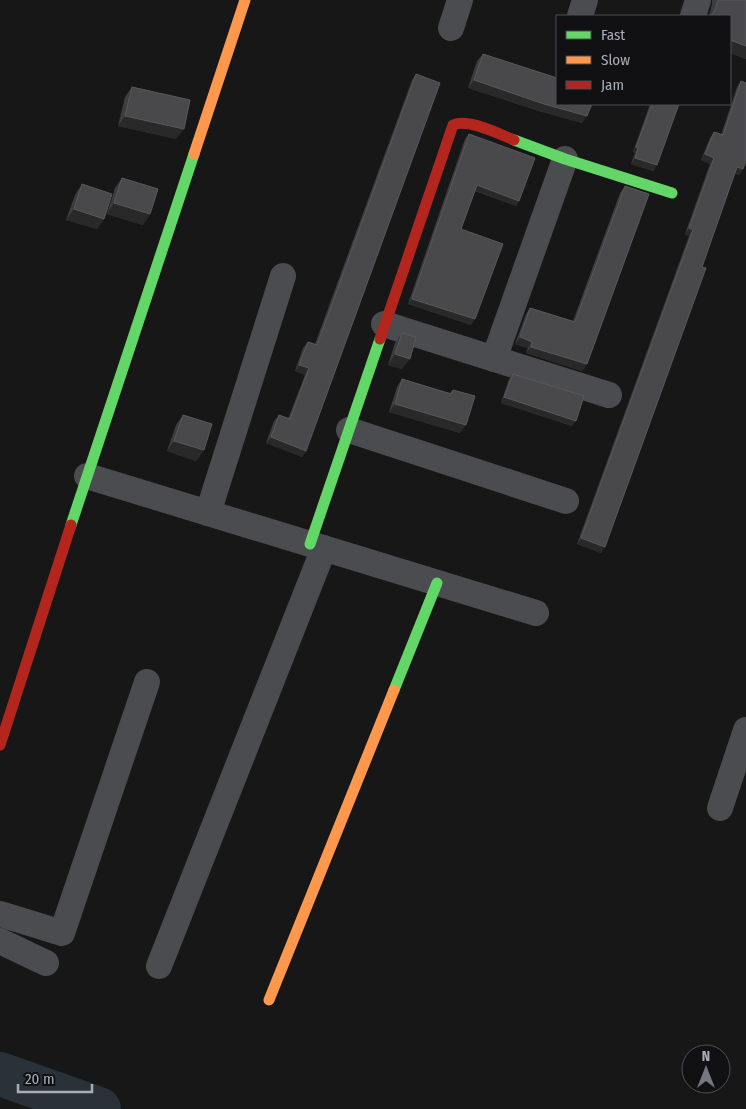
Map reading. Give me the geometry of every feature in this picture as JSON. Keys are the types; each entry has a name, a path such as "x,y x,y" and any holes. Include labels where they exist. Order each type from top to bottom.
{"street":[{"path":"0,745 245,0"},
{"path":"450,28 460,0"},
{"path":"580,15 585,0"},
{"path":"693,15 698,0"},
{"path":"159,966 317,546 349,430 453,125 459,122 471,124 565,159 672,193"},
{"path":"494,359 565,159"},
{"path":"208,513 283,276"},
{"path":"384,324 609,395"},
{"path":"349,430 566,501"},
{"path":"87,476 536,613"},
{"path":"269,1000 437,583"},
{"path":"0,914 62,933 147,682"},
{"path":"720,808 746,730"},
{"path":"0,940 46,963"}],"building":[{"path":"718,0 746,0 746,46 731,40 731,15 712,15"},
{"path":"483,54 556,78 556,105 592,105 587,116 544,104 474,80"},
{"path":"416,74 440,83 306,451 271,437 279,415 290,419 309,368 299,365 308,342 317,345"},
{"path":"741,81 746,83 746,161 743,169 737,167 702,267 706,268 605,547 581,538 693,230 689,228 714,158 705,154 714,132 723,135"},
{"path":"132,87 190,100 184,129 125,116"},
{"path":"652,105 679,105 657,165 635,158 638,148 636,147"},
{"path":"469,134 535,158 519,201 477,185 461,229 503,244 475,319 412,299"},
{"path":"122,178 158,189 150,214 114,203"},
{"path":"82,184 112,194 104,219 74,209"},
{"path":"625,186 649,194 587,364 531,347 532,342 520,337 530,308 575,322"},
{"path":"402,333 416,337 410,359 395,354"},
{"path":"513,374 584,396 576,421 504,397"},
{"path":"402,379 451,394 453,390 475,396 466,425 395,404"},
{"path":"183,415 212,424 204,450 174,441"}],"waterway":[{"path":"0,1074 99,1109"}],"traffic: fast":[{"path":"514,140 565,159 672,193"},
{"path":"71,525 194,154"},
{"path":"310,544 380,339"},
{"path":"394,690 437,583"}],"traffic: slow":[{"path":"194,154 245,0"},
{"path":"269,1000 394,690"}],"traffic: jam":[{"path":"380,339 453,125 459,123 475,125 514,140"},
{"path":"0,745 71,525"}]}
